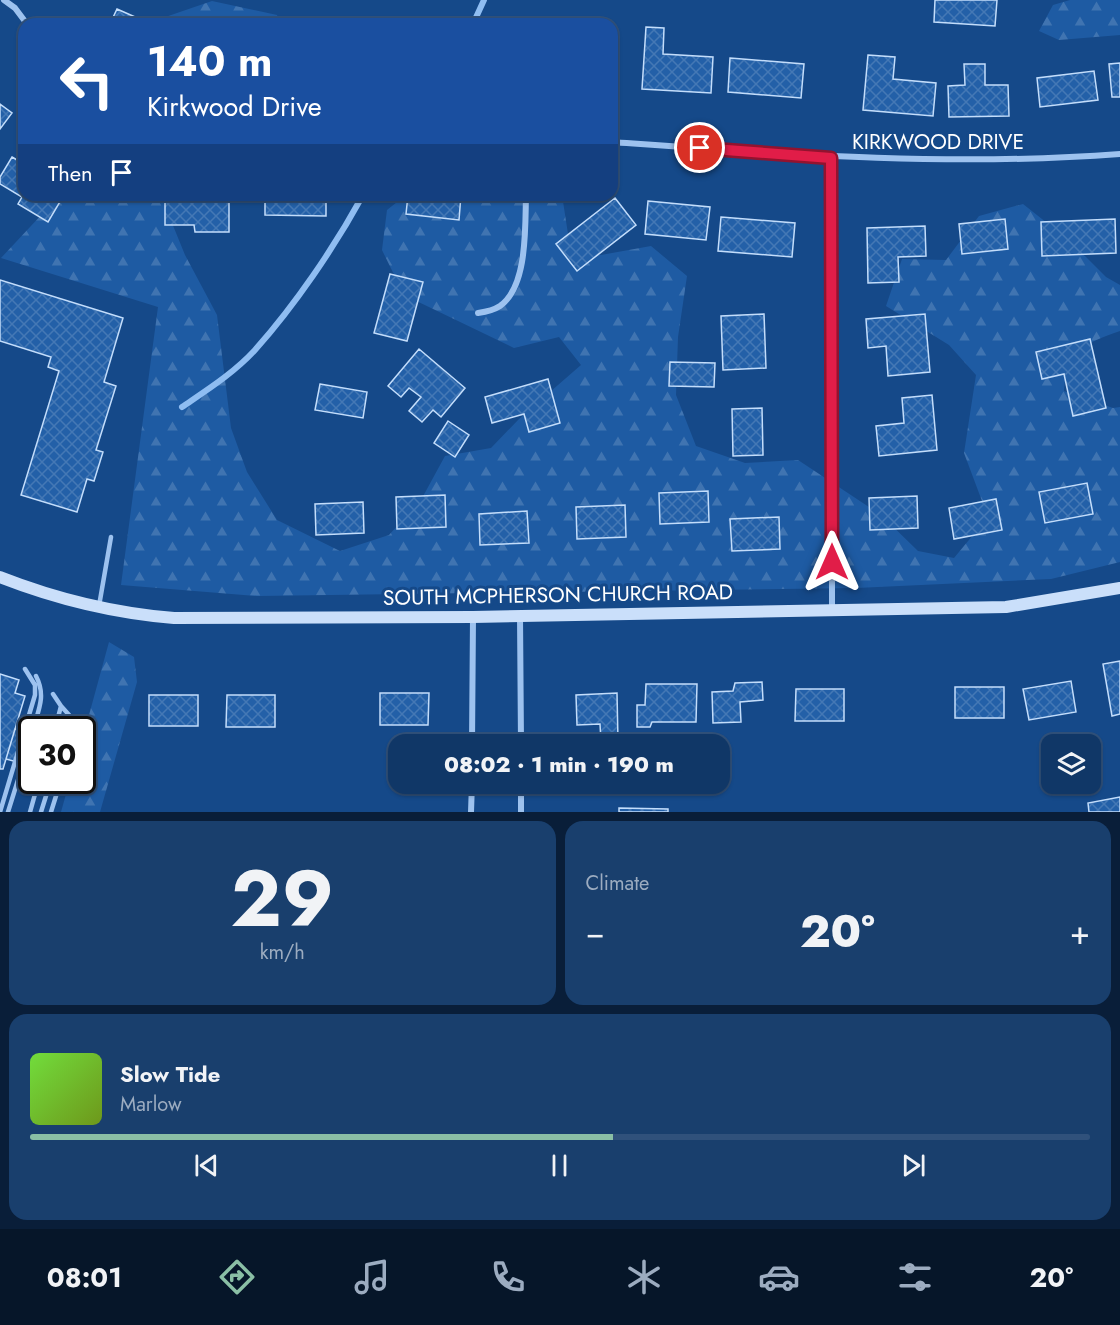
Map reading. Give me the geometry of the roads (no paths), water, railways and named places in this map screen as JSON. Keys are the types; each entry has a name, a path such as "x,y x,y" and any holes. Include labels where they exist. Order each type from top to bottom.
{"main road":[{"name":"SOUTH MCPHERSON CHURCH ROAD","path":"0,577 98,607 135,615 174,618 473,618 1014,607 1120,588"}],"street":[{"path":"4,0 15,8 22,18"},
{"name":"KIRKWOOD DRIVE","path":"618,142 831,158 928,161 1060,158 1120,154"},
{"path":"831,158 832,609"},
{"path":"478,313 501,305 517,279 522,261 526,201"},
{"path":"520,616 520,734"},
{"path":"472,734 473,618"},
{"path":"471,812 472,794"},
{"path":"521,794 521,812"}],"lane":[{"path":"98,607 111,537"},
{"path":"0,812 35,695 35,685 25,669"},
{"path":"36,676 41,686 42,698 37,716"},
{"path":"54,694 70,716"},
{"path":"59,716 62,706"},
{"path":"8,812 18,780"},
{"path":"30,812 35,794"},
{"path":"41,812 47,794"},
{"path":"51,812 57,794"}],"waterway":[{"path":"476,18 484,0"},
{"path":"182,407 238,366 270,333 313,276 360,201"}]}
